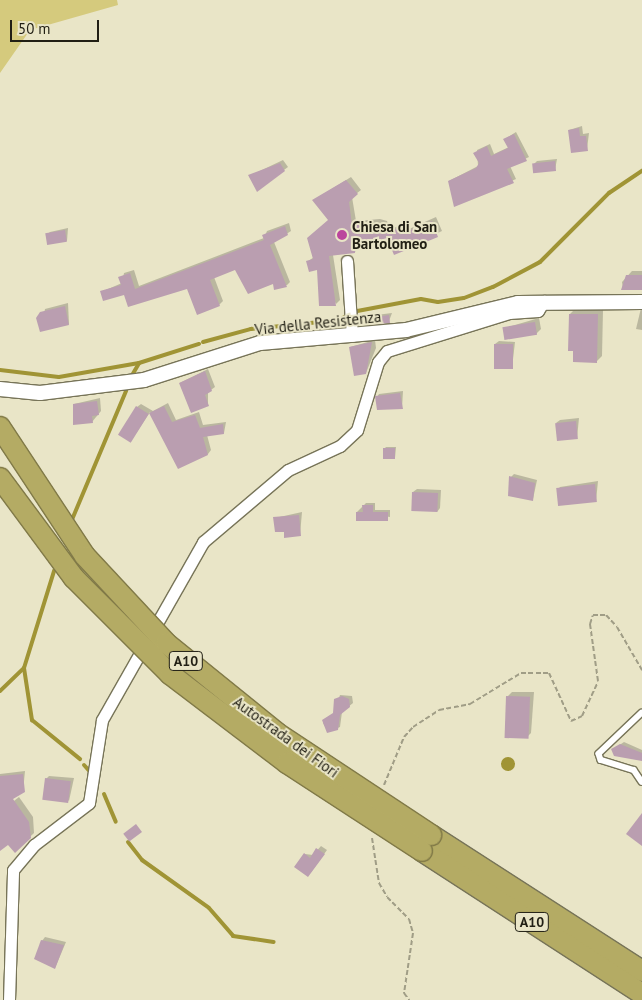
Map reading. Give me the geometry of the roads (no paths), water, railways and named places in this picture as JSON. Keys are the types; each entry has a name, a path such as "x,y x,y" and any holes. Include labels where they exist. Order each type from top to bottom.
{"highway":[{"name":"Autostrada dei Fiori","path":"0,427 85,556 166,643 277,733 426,843 642,994"},
{"name":"Autostrada dei Fiori","path":"0,478 74,578 170,674 287,762 642,971"}],"street":[{"path":"347,261 352,336"},
{"path":"9,1000 12,870 29,850 89,803 102,720 203,542 288,470 340,446 357,430 378,362 387,351 509,313 538,311 544,301"},
{"name":"Via della Resistenza","path":"0,389 40,393 102,387 144,380 260,343 406,330 500,306 544,301 642,302"}],"lane":[{"path":"642,713 599,754 601,760 634,770 642,782"}],"waterway":[{"path":"203,342 251,329 340,320 352,312 421,299 438,302 464,298 493,287 540,262 609,193 642,171"},
{"path":"0,370 59,377 139,363 199,344"},
{"path":"131,377 139,363"},
{"path":"71,522 126,391"},
{"path":"0,691 24,668 54,571"},
{"path":"24,668 32,720 80,759"},
{"path":"84,765 92,774"},
{"path":"104,794 116,822"},
{"path":"128,842 142,860 209,908 233,936 274,942"}],"place":[{"name":"Chiesa di San Bartolomeo","path":"342,235"}]}
